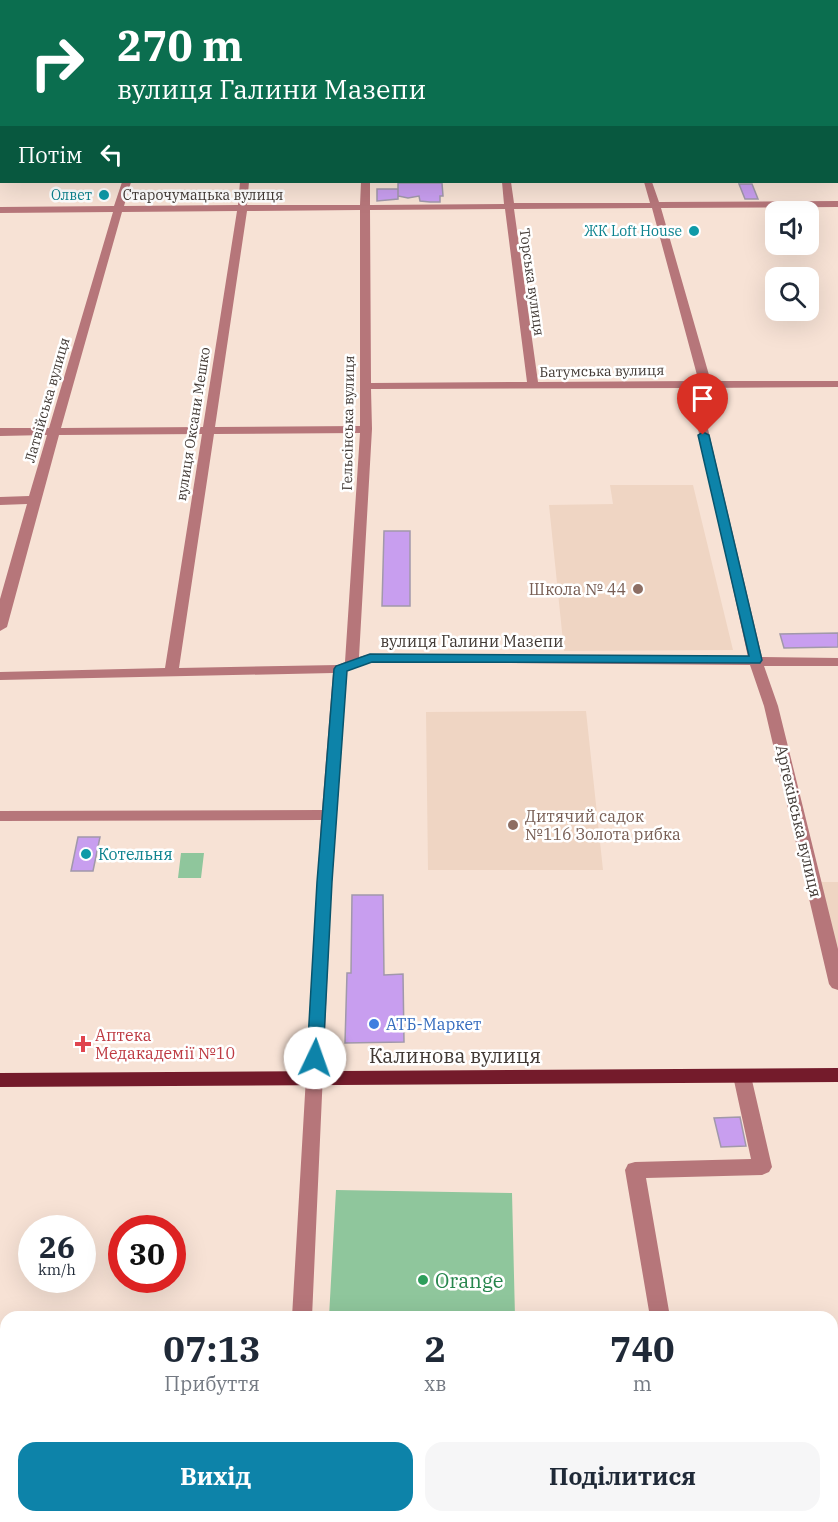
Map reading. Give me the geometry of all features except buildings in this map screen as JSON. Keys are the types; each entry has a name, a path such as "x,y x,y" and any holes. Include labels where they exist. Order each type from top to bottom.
{"main road":[{"name":"Калинова вулиця","path":"0,1080 838,1075"}],"street":[{"name":"Латвійська вулиця","path":"0,627 5,581 34,500 126,183"},
{"name":"вулиця Оксани Мешко","path":"171,672 244,183"},
{"name":"Гельсінська вулиця","path":"302,1311 330,815 346,667 366,429 366,183"},
{"name":"Торська вулиця","path":"506,183 533,387"},
{"path":"648,183 667,241 703,375 698,386"},
{"name":"Старочумацька вулиця","path":"0,210 838,204"},
{"name":"Батумська вулиця","path":"365,386 838,384"},
{"name":"Артеківська вулиця","path":"698,386 693,390 756,660 771,706 838,984"},
{"path":"0,432 366,429"},
{"path":"0,501 34,500"},
{"name":"вулиця Галини Мазепи","path":"0,678 346,667 370,658 838,662"},
{"path":"0,816 330,815"},
{"path":"659,1311 635,1170 762,1167 742,1076"}],"shaded area":[{"name":"Школа № 44","path":"610,485 693,485 733,650 564,651 549,505 613,504"},
{"name":"Дитячий садок №116 Золота рибка","path":"586,711 603,870 428,870 426,712"},
{"path":"816,882 838,882 838,969"}],"green space":[{"path":"181,853 204,853 201,878 178,878"},
{"name":"Orange","path":"336,1190 512,1193 515,1311 329,1311"}],"place":[{"name":"Олвет","path":"104,195"},
{"name":"ЖК Loft House","path":"694,231"},
{"name":"Школа № 44","path":"638,589"},
{"name":"Дитячий садок №116 Золота рибка","path":"513,825"},
{"name":"Котельня","path":"86,854"},
{"name":"АТБ-Маркет","path":"374,1024"},
{"name":"Аптека Медакадемії №10","path":"83,1044"},
{"name":"Orange","path":"423,1280"}],"route":[{"path":"315,1058 324,882 340,669 370,658 756,660 703,435"}]}
